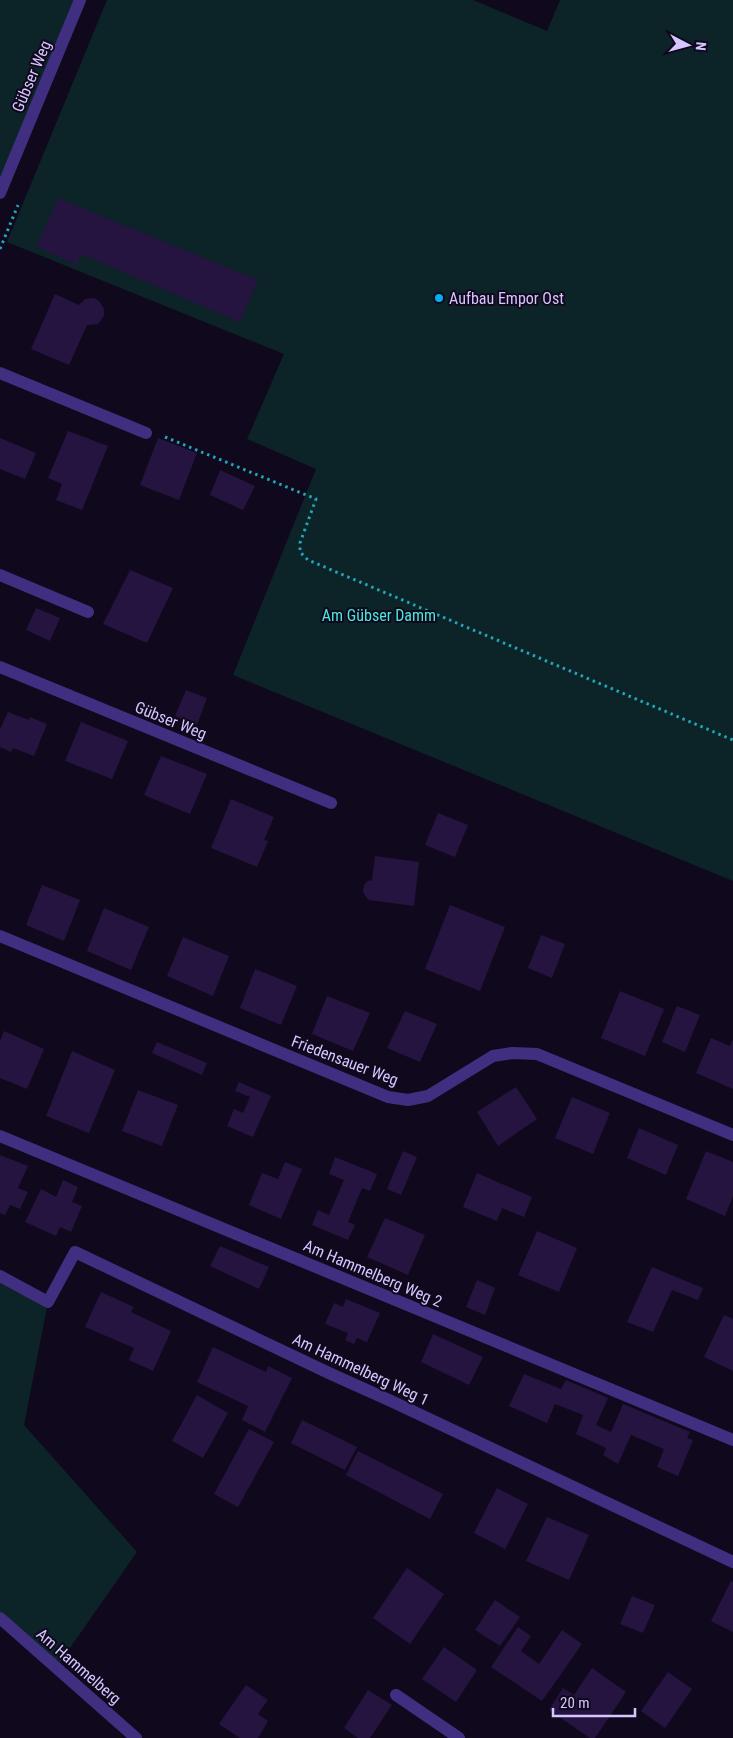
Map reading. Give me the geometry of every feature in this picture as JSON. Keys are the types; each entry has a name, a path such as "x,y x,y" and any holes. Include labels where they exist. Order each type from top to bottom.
{"street":[{"name":"Gübser Weg","path":"0,192 80,0"},
{"path":"0,373 146,433"},
{"path":"0,575 88,612"},
{"name":"Gübser Weg","path":"0,667 330,803"},
{"name":"Friedensauer Weg","path":"0,936 388,1097 408,1100 428,1096 493,1056 512,1053 537,1054 733,1135"},
{"name":"Am Hammelberg Weg 2","path":"0,1136 733,1440"},
{"name":"Am Hammelberg Weg 1","path":"0,1276 48,1302 75,1252 733,1562"},
{"name":"Am Hammelberg","path":"0,1618 136,1738"},
{"path":"396,1695 459,1738"}],"path":[{"path":"146,433 154,432 316,499 300,543 300,552 308,560 733,740"}],"green space":[{"path":"0,0 80,0 0,193"},
{"name":"Aufbau Empor Ost","path":"107,0 473,0 547,31 560,0 733,0 733,881 233,675 316,469 247,439 284,354 7,242"},
{"path":"0,1276 48,1302 24,1425 137,1552 56,1668 0,1618"}],"building":[{"path":"58,198 258,280 240,322 81,254 77,265 36,247"},
{"path":"55,294 79,305 85,299 94,298 99,301 104,309 104,316 98,324 87,325 69,365 31,349"},
{"path":"68,431 108,446 82,510 56,500 62,484 48,478"},
{"path":"0,438 36,453 25,479 0,469"},
{"path":"158,438 197,453 179,500 140,485"},
{"path":"220,470 255,486 243,510 210,495"},
{"path":"130,570 173,588 147,643 103,624"},
{"path":"36,608 60,618 50,641 26,630"},
{"path":"186,690 207,698 197,725 175,716"},
{"path":"8,712 29,720 30,717 47,724 34,756 13,748 11,752 0,747 0,729"},
{"path":"81,722 128,741 112,779 65,761"},
{"path":"161,756 207,774 190,814 144,795"},
{"path":"231,799 274,817 264,840 268,841 257,867 211,848"},
{"path":"438,813 468,825 455,857 425,845"},
{"path":"375,856 419,862 414,906 369,900 366,897 363,892 364,885 372,880"},
{"path":"42,885 80,900 64,941 26,925"},
{"path":"450,905 505,927 480,991 425,969"},
{"path":"104,908 149,927 131,970 87,951"},
{"path":"541,935 565,944 552,978 528,968"},
{"path":"183,937 229,956 213,996 167,976"},
{"path":"255,969 297,986 281,1025 240,1008"},
{"path":"620,991 664,1009 645,1056 601,1038"},
{"path":"327,996 370,1013 353,1051 312,1034"},
{"path":"677,1006 700,1015 685,1052 662,1042"},
{"path":"405,1011 437,1024 420,1062 387,1048"},
{"path":"4,1031 44,1049 27,1089 0,1078 0,1041"},
{"path":"711,1038 730,1046 733,1039 733,1089 696,1073"},
{"path":"157,1042 207,1063 202,1075 152,1053"},
{"path":"72,1051 115,1070 89,1133 46,1116"},
{"path":"239,1082 271,1096 253,1137 227,1126 234,1109 243,1113 250,1097 235,1091"},
{"path":"516,1087 537,1119 498,1146 477,1112"},
{"path":"138,1090 178,1105 162,1146 122,1131"},
{"path":"572,1097 610,1113 593,1154 555,1138"},
{"path":"639,1128 678,1145 666,1175 627,1158"},
{"path":"403,1151 417,1157 401,1195 387,1189"},
{"path":"706,1151 733,1162 733,1196 725,1216 686,1199"},
{"path":"0,1155 28,1166 18,1188 28,1192 20,1209 10,1205 5,1215 0,1213"},
{"path":"335,1157 377,1174 370,1191 362,1188 348,1222 355,1225 348,1240 312,1225 318,1210 329,1215 344,1180 329,1174"},
{"path":"285,1162 302,1169 281,1219 249,1205 262,1173 278,1179"},
{"path":"477,1173 532,1197 524,1217 502,1208 497,1221 463,1207"},
{"path":"63,1180 78,1187 72,1202 82,1206 71,1232 60,1227 56,1236 25,1222 41,1189 56,1197"},
{"path":"385,1218 425,1235 408,1275 367,1257"},
{"path":"537,1231 577,1248 559,1292 518,1275"},
{"path":"220,1246 269,1267 259,1289 210,1266"},
{"path":"652,1267 703,1288 698,1300 672,1290 653,1332 627,1322"},
{"path":"477,1280 495,1288 485,1315 466,1307"},
{"path":"101,1292 134,1307 131,1312 171,1331 153,1371 129,1360 134,1348 85,1327"},
{"path":"346,1299 380,1313 367,1342 357,1338 354,1344 345,1340 348,1333 325,1324 334,1303 343,1307"},
{"path":"724,1315 733,1319 733,1371 704,1357"},
{"path":"433,1334 483,1357 469,1385 421,1362"},
{"path":"213,1347 266,1372 268,1366 292,1378 265,1432 242,1420 248,1406 197,1382"},
{"path":"524,1374 561,1389 566,1380 608,1398 596,1425 611,1432 623,1404 690,1432 687,1438 693,1440 678,1476 657,1467 664,1449 631,1435 618,1464 603,1455 606,1448 576,1434 583,1415 555,1404 547,1423 509,1406"},
{"path":"197,1395 228,1413 203,1458 172,1441"},
{"path":"302,1420 357,1447 345,1470 291,1443"},
{"path":"249,1429 274,1442 238,1507 214,1494"},
{"path":"358,1451 443,1494 430,1519 346,1475"},
{"path":"497,1488 528,1504 505,1549 474,1533"},
{"path":"547,1517 589,1535 569,1580 526,1561"},
{"path":"407,1568 444,1594 410,1644 373,1618"},
{"path":"731,1581 733,1582 733,1632 711,1621"},
{"path":"632,1596 655,1605 643,1633 620,1624"},
{"path":"495,1600 520,1617 500,1646 475,1630"},
{"path":"518,1627 531,1636 521,1651 539,1664 562,1630 582,1644 542,1701 491,1667"},
{"path":"444,1647 477,1670 456,1702 422,1679"},
{"path":"592,1668 626,1692 595,1738 590,1738 549,1710 563,1688 574,1695"},
{"path":"668,1672 692,1689 665,1728 641,1711"},
{"path":"246,1685 268,1700 258,1714 268,1721 258,1738 240,1738 219,1724"},
{"path":"368,1690 392,1705 370,1738 358,1738 344,1728"}],"place":[{"name":"Aufbau Empor Ost","path":"439,298"}],"park label":[{"name":"Am Gübser Damm","path":"379,615"}]}
